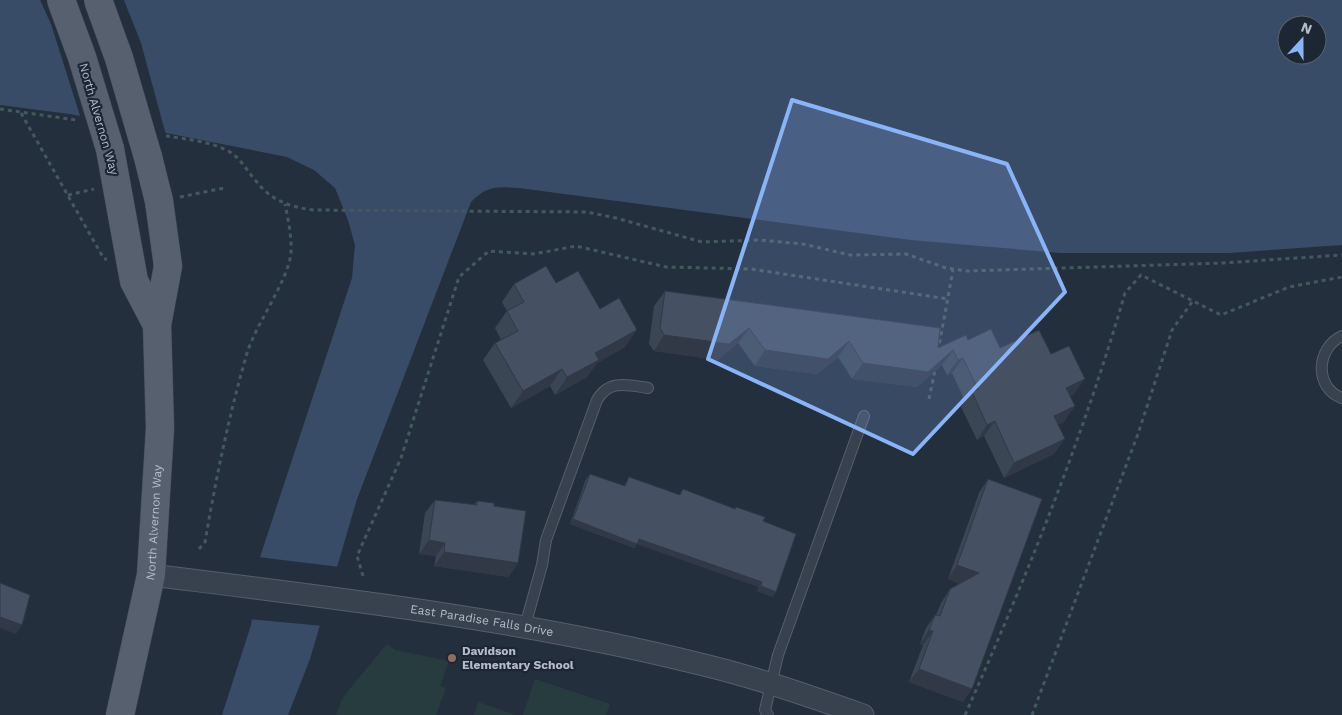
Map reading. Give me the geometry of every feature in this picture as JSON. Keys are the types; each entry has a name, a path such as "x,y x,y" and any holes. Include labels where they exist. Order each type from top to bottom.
{"main road":[{"name":"North Alvernon Way","path":"61,0 82,57 110,150 134,281 157,325"},
{"name":"North Alvernon Way","path":"98,0 119,58 148,157 159,201 168,266 157,325 160,428 151,575 120,715"}],"street":[{"name":"East Paradise Falls Drive","path":"151,575 354,601 525,626 699,663 863,715"}],"lane":[{"path":"1342,336 1335,339 1327,348 1321,370 1323,381 1329,390 1342,398"},
{"path":"525,626 542,565 546,540 597,400 604,390 618,384 648,388"},
{"path":"764,713 770,684 789,621 864,416"}],"path":[{"path":"21,112 104,259 112,259"},
{"path":"68,194 99,188"},
{"path":"180,197 224,188"},
{"path":"199,549 205,542 216,474 248,352 258,325 286,269 291,253 285,204"},
{"path":"334,211 484,210 587,212 616,218 702,242 767,240 803,244 850,255 906,254 953,270 1222,263 1342,255"},
{"path":"363,576 357,556 401,458 459,277 489,251 534,254 576,246 666,267 751,269 948,299"},
{"path":"938,354 953,270"},
{"path":"965,715 1015,602 1054,501 1125,294 1141,276 1221,315 1288,287 1342,277"},
{"path":"1032,715 1138,434 1172,330 1192,302"},
{"path":"929,399 936,362"}],"highlighted area":[{"path":"792,100 1007,164 1065,292 913,454 708,359"}],"green space":[{"path":"387,644 395,650 449,661 440,686 446,688 436,715 336,715 343,697"},
{"path":"535,679 610,704 606,715 523,715"},
{"path":"478,702 516,715 474,715"}],"water":[{"path":"0,0 1342,0 1342,245 1229,253 1060,253 911,240 519,188 493,188 483,192 471,202 357,499 310,659 288,715 222,715 251,625 260,557 352,278 355,245 348,220 335,188 314,170 287,157 70,114 0,105"}],"pier":[{"path":"40,0 124,0 141,43 166,135 81,119 51,24"},
{"path":"258,557 340,567 323,626 249,619"}],"building":[{"path":"546,266 556,283 578,271 600,309 619,298 637,330 595,353 599,360 567,377 562,369 523,391 495,343 518,331 507,311 524,302 514,284"},
{"path":"665,291 940,328 938,348 966,335 968,340 991,329 1000,348 1039,330 1051,354 1069,346 1085,379 1066,388 1075,406 1054,416 1065,439 1014,463 995,421 987,425 972,392 978,389 963,358 958,360 953,350 928,372 863,363 849,341 828,359 765,350 749,328 729,344 664,335 660,328"},
{"path":"590,474 625,486 629,477 680,495 683,489 735,509 736,507 765,517 763,521 796,534 776,592 761,586 762,582 639,539 637,544 573,519"},
{"path":"988,479 1042,499 972,689 919,669 933,631 929,630 935,615 940,616 950,589 979,573 957,565"},
{"path":"435,500 477,505 477,501 494,503 494,506 526,511 518,563 444,552 445,543 429,540"},
{"path":"0,583 30,595 22,625 0,617"}],"place":[{"name":"Davidson Elementary School","path":"452,658"}]}
